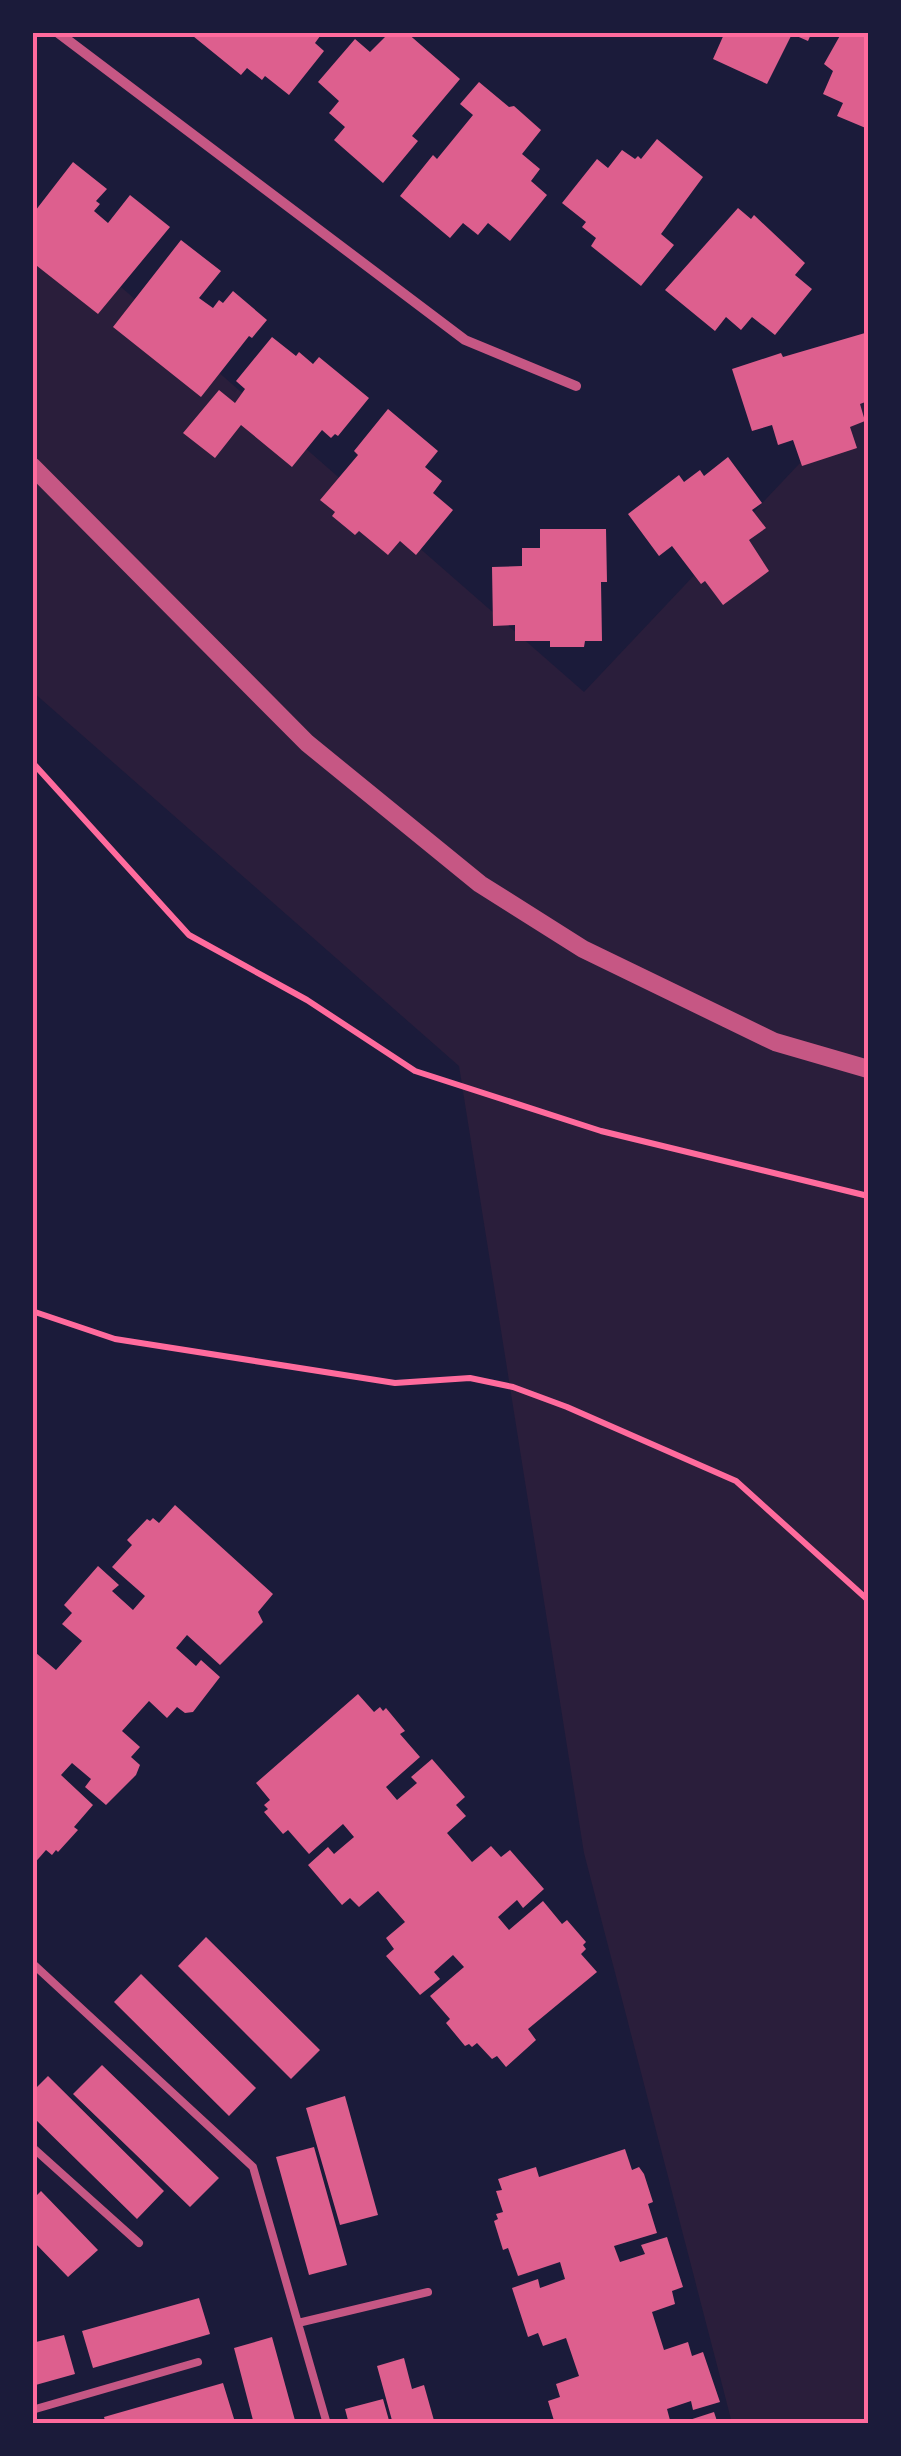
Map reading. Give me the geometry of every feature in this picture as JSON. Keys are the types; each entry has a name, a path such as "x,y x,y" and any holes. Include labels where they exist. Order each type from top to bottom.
{"street":[{"path":"57,32 464,340 576,386"},
{"path":"32,466 308,743 480,884 583,949 758,1034 868,1069"}],"lane":[{"path":"32,1963 253,2166 327,2424"},
{"path":"32,2147 138,2244"},
{"path":"298,2323 428,2292"},
{"path":"32,2410 198,2362"}],"path":[{"path":"32,762 189,936 307,1000 415,1071 601,1131 868,1196"},
{"path":"32,1311 114,1339 395,1383 470,1378 513,1387 567,1406 736,1481 868,1600"}],"shaded area":[{"path":"33,210 584,692 868,391 868,2423 732,2423 584,1853 459,1066 33,692"}],"building":[{"path":"188,32 323,32 315,43 324,51 289,95 265,76 262,80 247,68 241,75"},
{"path":"390,32 406,32 460,79 412,136 418,141 383,183 334,140 345,127 329,113 339,101 318,82 355,39 370,52"},
{"path":"725,32 812,32 808,41 792,34 767,84 713,59"},
{"path":"842,32 868,32 868,129 837,116 843,103 823,94 833,71 824,64"},
{"path":"479,82 541,130 522,154 540,169 531,181 547,195 510,241 488,223 478,235 463,223 450,238 400,196 473,115 460,104"},
{"path":"657,139 703,177 661,234 674,245 641,286 591,246 596,238 582,227 586,222 562,203 597,159 608,168 622,150 641,159"},
{"path":"73,162 107,189 96,201 100,204 94,211 108,223 130,195 170,227 98,314 32,262 32,215"},
{"path":"738,208 751,219 754,215 805,263 795,275 812,289 775,335 752,317 741,330 726,317 715,331 665,290"},
{"path":"181,240 221,271 199,298 213,308 233,291 267,320 252,338 249,336 201,397 113,327"},
{"path":"865,333 868,401 860,404 865,421 850,427 857,448 802,466 793,440 778,445 772,425 752,431 732,369"},
{"path":"272,337 313,364 319,357 369,398 338,436 331,438 322,430 292,467 241,425 215,458 183,433 219,390 235,403 245,389 236,381"},
{"path":"388,409 438,451 425,467 442,481 433,493 453,510 416,555 400,541 388,555 359,531 355,535 320,500 358,455 354,451"},
{"path":"728,457 762,503 752,510 766,528 749,540 769,571 723,605 672,546 659,556 628,514 679,475 684,482 700,470 704,476"},
{"path":"540,529 606,529 607,582 601,582 602,641 585,641 584,647 550,647 550,641 515,641 515,625 493,626 492,567 522,566 522,548 540,548"},
{"path":"175,1505 273,1594 258,1612 263,1622 220,1665 187,1635 176,1648 196,1666 201,1660 220,1677 193,1712 185,1713 177,1707 167,1718 149,1701 122,1731 140,1747 131,1757 140,1765 136,1775 106,1805 85,1787 91,1779 72,1763 61,1775 93,1805 58,1852 52,1855 46,1850 32,1866 32,1657 36,1653 56,1670 82,1641 62,1624 72,1613 64,1605 98,1566 119,1585 112,1591 133,1610 145,1596 112,1567 132,1545 127,1540 147,1519 159,1523"},
{"path":"358,1694 374,1712 386,1708 405,1731 400,1734 420,1757 386,1787 397,1800 417,1783 411,1777 432,1759 465,1797 456,1805 466,1816 447,1833 472,1862 491,1846 501,1857 510,1850 544,1889 523,1908 517,1900 498,1917 509,1930 543,1901 562,1924 567,1920 586,1942 581,1954 597,1972 528,2029 536,2040 506,2067 477,2043 465,2046 446,2023 450,2019 430,1996 464,1967 453,1955 434,1972 440,1979 420,1995 386,1956 394,1949 386,1938 405,1922 378,1891 359,1907 350,1898 342,1905 308,1865 328,1847 334,1854 354,1837 343,1824 309,1854 288,1830 283,1834 264,1812 268,1809 264,1805 270,1800 256,1783"},
{"path":"206,1937 320,2050 291,2079 178,1966"},
{"path":"141,1974 256,2088 229,2116 114,2002"},
{"path":"102,2065 219,2178 190,2207 73,2094"},
{"path":"48,2076 164,2191 137,2219 32,2116 32,2092"},
{"path":"345,2096 378,2215 340,2225 306,2108"},
{"path":"314,2147 347,2265 309,2275 276,2157"},
{"path":"625,2149 632,2170 639,2167 644,2174 657,2233 614,2246 620,2262 645,2254 641,2245 667,2237 683,2287 672,2291 675,2304 652,2312 664,2350 688,2342 692,2356 703,2352 720,2402 693,2410 691,2401 667,2409 671,2424 555,2424 548,2401 560,2397 556,2384 579,2376 566,2338 543,2346 538,2333 528,2337 512,2288 538,2279 540,2288 565,2279 560,2262 518,2276 508,2248 503,2250 494,2221 498,2219 496,2214 503,2212 496,2191 502,2190 498,2179 536,2167 539,2177"},
{"path":"41,2191 98,2250 68,2277 32,2240 32,2200"},
{"path":"199,2298 210,2334 93,2368 82,2331"},
{"path":"64,2335 75,2374 32,2386 32,2343"},
{"path":"272,2337 296,2424 254,2424 234,2348"},
{"path":"404,2358 412,2389 424,2385 435,2424 393,2424 377,2366"},
{"path":"223,2383 235,2422 106,2424 104,2417"},
{"path":"383,2399 390,2424 349,2424 345,2409"},
{"path":"714,2412 718,2424 680,2424 680,2423"}]}
